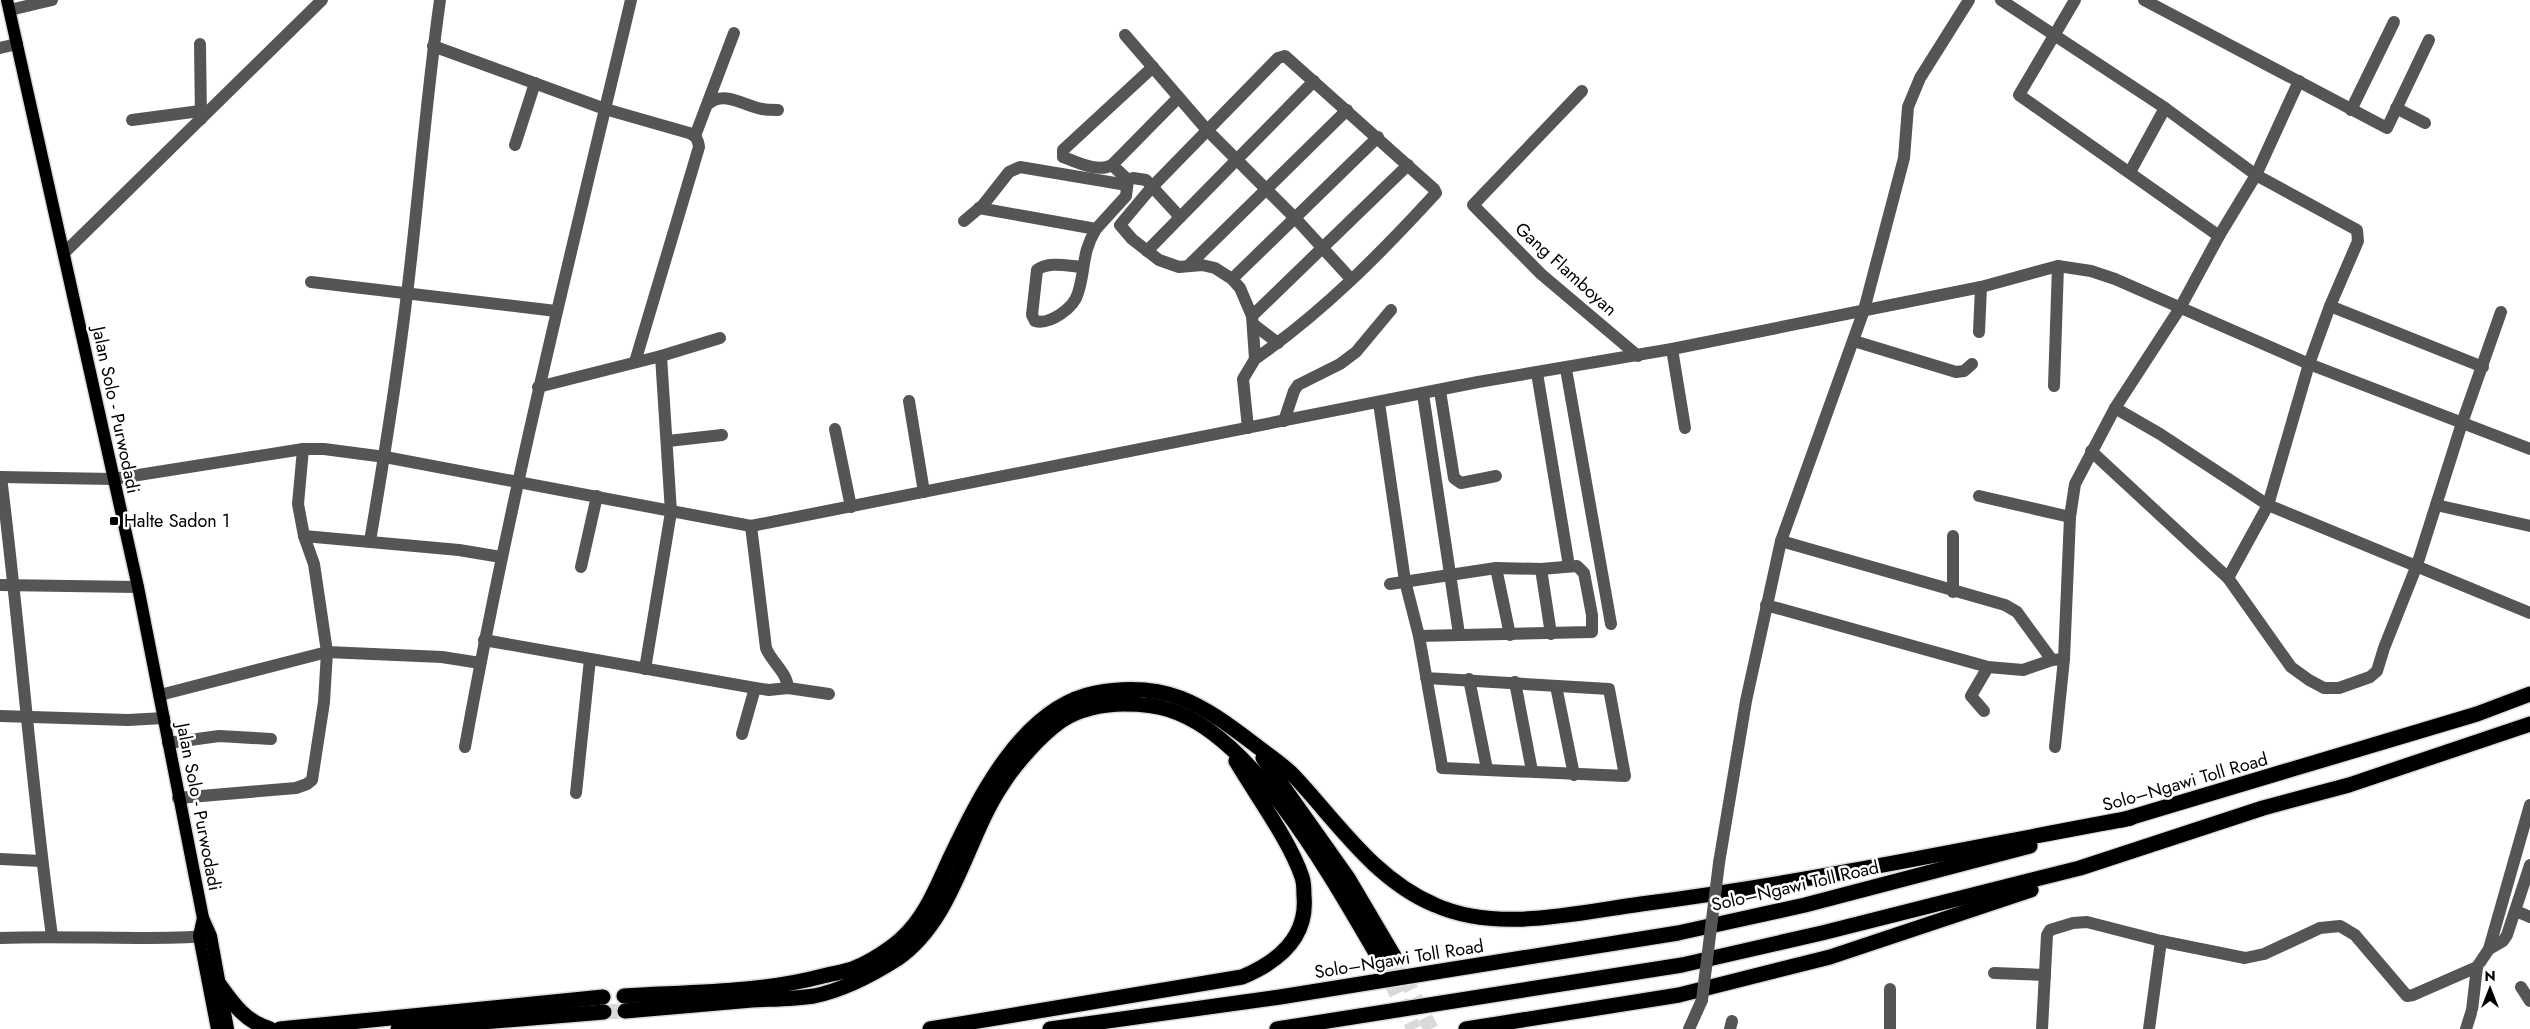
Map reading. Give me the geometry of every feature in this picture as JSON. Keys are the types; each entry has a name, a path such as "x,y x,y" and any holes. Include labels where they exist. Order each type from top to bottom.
{"highway":[{"path":"1252,743 1348,878 1387,958 1327,869 1257,774 1216,735 1170,710 1137,704 1112,704 1094,708 1061,720 1021,759 1000,786 949,895 926,930 900,957 860,981 814,996 624,1003 786,986 856,967 902,939 928,906 993,777 1026,733 1045,717 1072,701 1093,694 1130,690 1168,692 1209,710 1291,772 1380,870 1410,893 1463,916 1536,918 1745,890 2131,818"},
{"name":"Solo–Ngawi Toll Road","path":"1050,1029 1280,997 1678,933 1814,902 2131,818 2477,714 2530,694"},
{"path":"1277,1029 1682,965 1822,933 2080,868 2263,808 2349,785 2530,724"},
{"path":"930,1029 1242,977 1264,968 1286,951 1298,935 1306,911 1303,879 1293,856 1227,747"},
{"path":"1466,1029 1679,995 1830,957 2031,890 2080,868"},
{"path":"213,973 244,1017 270,1029"},
{"path":"280,1029 603,1005 398,1029"}],"main road":[{"name":"Jalan Solo - Purwodadi","path":"8,5 138,587 205,936 228,1029"},
{"name":"Jalan Solo - Purwodadi","path":"213,973 217,1029"}],"street":[{"path":"8,5 52,0"},
{"path":"64,253 200,115 322,0"},
{"path":"370,541 385,457 407,292 440,0"},
{"path":"465,747 501,556 538,387 631,0"},
{"path":"1689,1029 1702,1000 1719,863 1746,701 1766,604 1782,541 1864,310 1904,158 1908,107 1920,78 1969,0"},
{"path":"2001,0 2054,33 2165,108 2256,175 2357,230 2358,241 2330,306 2310,364 2268,505 2228,578"},
{"path":"2075,0 2019,95 2219,236"},
{"path":"2144,0 2387,128 2430,40"},
{"path":"2351,110 2394,22"},
{"path":"635,362 699,147 695,136 734,33"},
{"path":"1125,35 1207,130 1296,219 1351,279"},
{"path":"0,48 17,44"},
{"path":"200,44 200,115"},
{"path":"434,46 605,109 695,136"},
{"path":"1248,428 1244,379 1255,359 1278,343 1351,279 1436,194 1434,189 1408,164 1290,58 1281,56 1151,188 1120,225 1132,239 1166,263 1188,266 1202,265 1215,268 1232,279 1246,298 1252,320 1255,359"},
{"path":"1152,67 1064,150 1064,157 1081,164 1103,168 1112,165 1178,98"},
{"path":"1147,251 1314,81"},
{"path":"2055,747 2058,660 2070,517 2075,484 2115,408 2180,308 2219,236 2256,175 2299,81"},
{"path":"515,144 535,83"},
{"name":"Gang Flamboyan","path":"1582,91 1473,205 1541,274 1638,356"},
{"path":"708,104 718,98 725,98 762,109 778,110"},
{"path":"2130,172 2165,108"},
{"path":"2396,108 2425,123"},
{"path":"1188,266 1347,110"},
{"path":"132,120 200,115"},
{"path":"1232,279 1296,219 1378,137"},
{"path":"1252,320 1408,164"},
{"path":"1112,165 1128,182"},
{"path":"964,221 979,208 1009,172 1020,167 1128,182 1139,178 1146,180 1151,188 1180,217"},
{"path":"1082,267 1049,265 1042,266 1037,270 1032,315 1035,321 1050,321 1072,303 1078,295 1087,245 1096,229 1126,196 1128,182"},
{"path":"979,208 1096,229"},
{"path":"2054,386 2058,266"},
{"path":"52,936 41,861 15,585 1,477 113,479 303,449 324,448 518,481 751,526 1478,382 1638,356 1980,286 2058,266 2092,271 2310,364 2530,449"},
{"path":"311,282 556,311"},
{"path":"1979,332 1980,286"},
{"path":"2330,306 2483,367"},
{"path":"1284,421 1298,384 1340,364 1356,352 1392,310"},
{"path":"2091,451 2228,578 2291,667 2324,688 2335,689 2370,678 2377,671 2384,648 2417,565 2462,423 2501,312"},
{"path":"1252,320 1278,343"},
{"path":"538,387 661,356 720,338"},
{"path":"1854,341 1961,373 1972,364"},
{"path":"1672,349 1684,428"},
{"path":"645,669 671,512 668,441 661,356"},
{"path":"1566,369 1610,624"},
{"path":"1537,373 1568,560"},
{"path":"1440,391 1454,478 1462,482 1496,476"},
{"path":"1423,394 1459,634"},
{"path":"909,401 924,492"},
{"path":"1379,403 1406,581 1419,636 1426,678 1442,768 1625,776 1610,691 1607,689 1469,679 1426,678"},
{"path":"2115,408 2168,439 2268,505 2530,613"},
{"path":"835,429 850,507"},
{"path":"668,441 722,435"},
{"path":"178,798 296,788 310,782 324,702 327,652 314,564 304,536 298,504 303,449"},
{"path":"582,567 596,496"},
{"path":"1979,496 2070,517"},
{"path":"2436,505 2530,526"},
{"path":"751,526 766,648 770,659 786,676 788,688"},
{"path":"304,536 370,541 501,556"},
{"path":"1953,592 1954,536"},
{"path":"1782,541 1953,592 2005,605 2017,612 2058,660"},
{"path":"1390,584 1496,568 1541,569 1573,566 1581,569 1584,573 1592,614 1592,632 1419,636"},
{"path":"1496,568 1510,635"},
{"path":"1541,569 1551,634"},
{"path":"0,585 138,587"},
{"path":"1766,604 1988,667 2022,670 2058,660"},
{"path":"484,640 755,688 769,690 788,688 829,694"},
{"path":"160,695 327,652 342,651 442,658 480,663"},
{"path":"576,793 590,659"},
{"path":"1984,711 1971,696 1988,667"},
{"path":"1469,679 1487,769"},
{"path":"1515,682 1532,771"},
{"path":"1556,686 1574,775"},
{"path":"742,734 755,688"},
{"path":"0,716 128,720 164,718"},
{"path":"168,743 219,736 271,739"},
{"path":"2466,1029 2472,1010 2477,967 2489,949 2530,805"},
{"path":"0,859 41,861"},
{"path":"2489,949 2505,939 2530,865"},
{"path":"2516,911 2530,917"},
{"path":"2042,1029 2048,932 2073,923 2096,924 2161,941 2252,958 2320,928 2340,926 2355,935 2407,996 2413,996 2477,967"},
{"path":"0,938 52,936 132,939 205,936"},
{"path":"2149,1029 2161,941"},
{"path":"1994,973 2046,975"},
{"path":"2521,987 2530,1002"},
{"path":"1890,989 1890,1029"}],"tunnel":[{"path":"1394,956 1431,1029"},
{"path":"1380,960 1414,1029"},
{"path":"604,1012 625,1011"}],"place":[{"name":"Halte Sadon 1","path":"114,521"}]}
